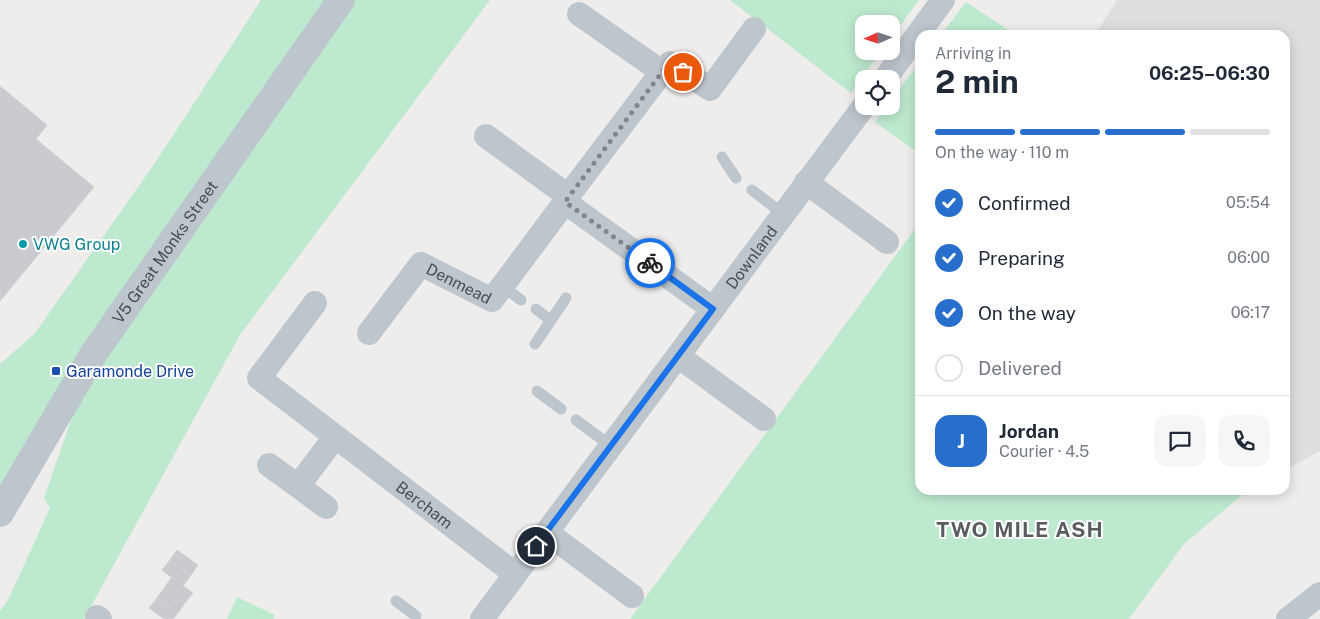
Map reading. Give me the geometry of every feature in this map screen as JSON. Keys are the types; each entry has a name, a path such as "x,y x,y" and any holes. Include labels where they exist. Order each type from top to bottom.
{"street":[{"name":"V5 Great Monks Street","path":"0,513 94,353 341,0"},
{"path":"921,30 943,0"},
{"path":"579,14 662,72 670,63 710,89 754,29"},
{"path":"892,70 915,38"},
{"name":"Denmead","path":"369,333 421,264 492,300 662,72"},
{"name":"Downland","path":"482,619 857,115"},
{"path":"486,136 566,199 713,309"},
{"path":"806,182 887,242"},
{"name":"Bercham","path":"315,303 259,378 515,574"},
{"path":"678,356 764,419"},
{"path":"298,486 335,437"},
{"path":"269,465 326,507"},
{"path":"546,532 632,596"},
{"path":"1288,619 1320,594"}],"lane":[{"path":"722,157 736,178"},
{"path":"752,190 783,214"},
{"path":"502,286 521,300"},
{"path":"535,344 566,298"},
{"path":"536,309 550,320"},
{"path":"537,391 561,409"},
{"path":"576,420 611,446"},
{"path":"396,601 416,616"}],"shaded area":[{"path":"1117,0 1320,0 1320,451 1290,467 1290,30 1098,30"}],"green space":[{"path":"261,0 490,0 240,335 84,619 0,619 0,611 8,600 50,508 44,498 93,357 0,513 0,364 35,333 155,163"},
{"path":"730,0 919,0 900,26 900,15 855,15 855,60 875,60 867,70 855,70 855,87 851,93"},
{"path":"966,2 1008,30 945,30"},
{"path":"915,69 915,150 875,122 880,115 900,115 900,88"},
{"path":"915,229 915,495 1242,495 1184,544 1129,619 630,619"},
{"path":"237,597 275,615 273,619 227,619"}],"building":[{"name":"VWG Group","path":"0,86 47,125 36,139 94,187 0,301"},
{"path":"177,550 198,565 191,575 170,560"},
{"path":"170,560 191,575 183,586 162,570"},
{"path":"172,577 193,593 185,603 164,588"},
{"path":"164,588 185,603 178,613 157,598"},
{"path":"157,598 178,613 173,619 164,619 149,608"}],"way so far":[{"path":"650,263 565,202 670,63 683,72"}],"place":[{"name":"VWG Group","path":"23,244"},
{"name":"Garamonde Drive","path":"56,371"}],"district":[{"name":"TWO MILE ASH","path":"1020,529"}],"route":[{"path":"536,546 713,309 650,263"}]}
